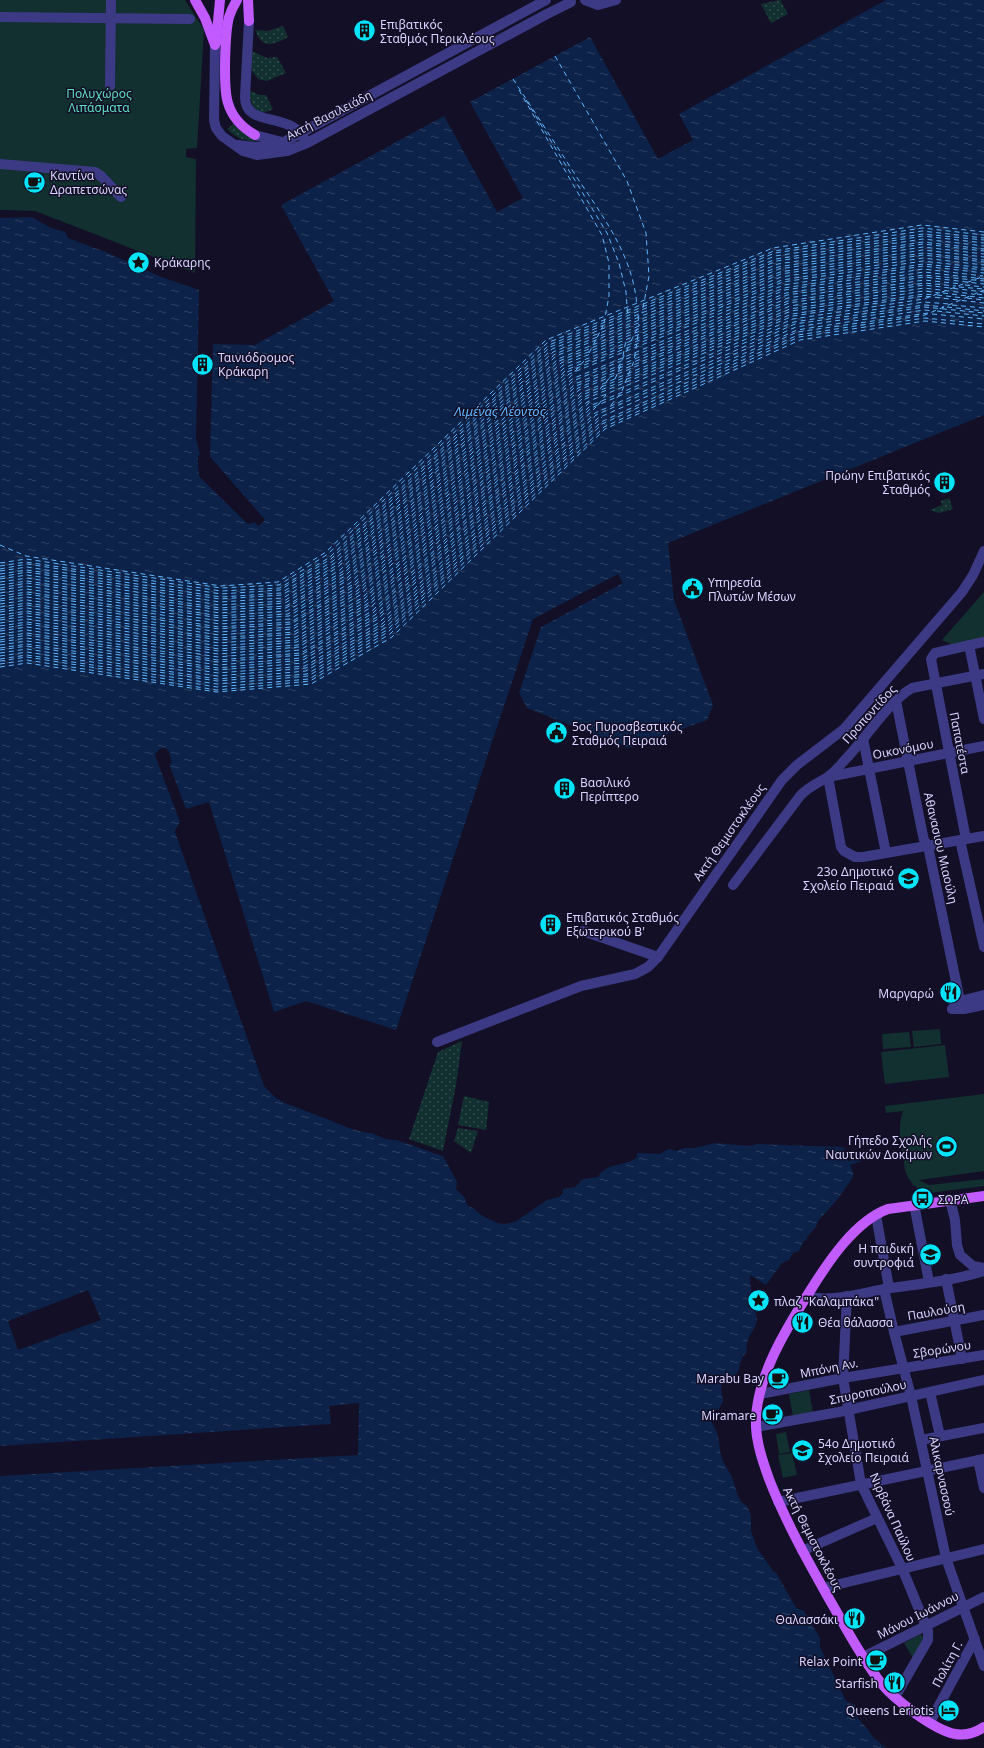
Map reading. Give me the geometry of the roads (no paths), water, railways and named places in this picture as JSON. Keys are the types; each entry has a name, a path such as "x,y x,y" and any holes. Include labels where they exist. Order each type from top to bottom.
{"main road":[{"path":"195,0 205,18 215,45"},
{"path":"215,45 220,0"},
{"path":"237,0 231,10 228,25 225,81 228,103 238,121 255,135"},
{"path":"248,0 249,21"},
{"name":"Ακτή Θεμιστοκλέους","path":"984,1199 950,1200 914,1204 888,1209 860,1226 835,1255 807,1296 781,1339 760,1394 756,1427 762,1458 778,1502 802,1551 863,1657 882,1683 895,1697 943,1730 961,1734 974,1733 984,1727"}],"street":[{"path":"110,86 111,0"},
{"name":"Ακτή Βασιλειάδη","path":"234,144 262,147 273,146 284,142 546,0"},
{"name":"Ακτή Βασιλειάδη","path":"234,144 247,153 261,155 287,151 306,143 570,1 581,3 586,0 598,5 616,0"},
{"path":"0,18 190,19"},
{"path":"249,21 245,97 247,109 260,118 271,119 289,124 301,133 306,143"},
{"path":"215,45 214,120 216,128 222,136 234,144"},
{"path":"255,135 284,142"},
{"path":"0,164 95,172 101,176 121,197"},
{"name":"Ακτή Θεμιστοκλέους","path":"437,1042 581,986 635,974 648,967 658,957 782,780 797,765 844,729 962,592 973,575 984,551"},
{"path":"984,642 969,645 980,675 984,719"},
{"name":"Παπατέστα","path":"969,645 935,653 931,659 949,753 963,840 984,947"},
{"name":"Προποντίδος","path":"828,777 844,761 896,701 912,688 980,675"},
{"name":"Αθανασιου Μιαούλη","path":"896,701 924,840 928,846 945,922 960,1001"},
{"path":"864,738 886,853"},
{"name":"Οικονόμου","path":"828,777 984,746"},
{"path":"733,885 800,796 810,787 828,777 841,847 844,851 855,857 984,836"},
{"path":"583,931 658,957"},
{"path":"984,995 960,1001 952,1009 964,1009 984,1005"},
{"path":"950,1200 956,1220 956,1245 960,1255 973,1266 984,1270"},
{"path":"914,1204 929,1282"},
{"name":"Αλικαρνασσού","path":"876,1215 894,1332 911,1396 946,1558 984,1666"},
{"path":"807,1296 815,1299 846,1296 946,1279 984,1270"},
{"path":"946,1279 962,1359"},
{"name":"Νιρβάνα Παύλου","path":"846,1296 843,1378 847,1410 861,1484 902,1568 926,1626"},
{"name":"Παυλούση","path":"894,1332 984,1315"},
{"name":"Σβορώνου","path":"904,1368 984,1355"},
{"name":"Μπόνη Αν.","path":"760,1394 904,1368"},
{"name":"Σπυροπούλου","path":"756,1427 847,1410 984,1380"},
{"path":"930,1392 940,1436"},
{"path":"921,1440 984,1428"},
{"path":"778,1502 981,1460 984,1488"},
{"path":"802,1551 877,1518"},
{"path":"823,1588 984,1549"},
{"name":"Μάνου Ιωάννου","path":"863,1657 984,1597"},
{"path":"895,1697 928,1640 928,1631 926,1626"},
{"name":"Πολίτη Γ.","path":"930,1722 975,1640"}],"water":[{"name":"Λιμένας Λέοντος","path":"886,0 984,0 984,415 668,543 674,600 713,705 707,720 628,748 527,708 519,693 541,627 623,583 618,574 533,619 396,1030 306,1001 274,1012 209,802 186,809 169,764 172,763 168,750 164,748 160,749 155,755 180,822 175,831 265,1086 276,1098 349,1128 372,1133 386,1139 397,1140 443,1156 457,1182 456,1189 465,1198 467,1205 481,1215 497,1223 504,1224 515,1222 547,1200 559,1197 563,1193 563,1189 575,1187 583,1179 598,1177 606,1169 637,1157 637,1153 660,1154 669,1149 676,1151 684,1148 695,1148 715,1143 750,1146 757,1144 841,1147 844,1148 848,1161 862,1158 862,1161 850,1165 853,1172 853,1177 837,1200 818,1221 816,1227 803,1242 799,1251 793,1253 789,1260 782,1263 766,1285 750,1275 750,1283 757,1320 756,1325 748,1340 746,1347 747,1352 744,1355 738,1372 735,1377 722,1383 721,1390 723,1401 719,1409 711,1411 711,1421 716,1429 723,1461 732,1477 741,1501 747,1506 751,1515 751,1531 757,1548 773,1571 777,1574 796,1608 804,1611 820,1638 820,1647 846,1701 855,1705 857,1717 873,1737 886,1748 0,1748 0,1476 358,1455 359,1403 329,1406 331,1424 0,1446 0,218 32,217 51,228 65,232 68,238 108,253 161,277 199,290 196,439 200,455 198,456 199,476 248,524 255,522 258,526 265,520 210,457 213,344 255,345 334,301 281,205 444,116 497,212 523,198 470,102 590,37 658,159 693,140 679,114","holes":["88,1290 101,1320 18,1350 8,1321"]}],"place":[{"name":"Επιβατικός Σταθμός Περικλέους","path":"364,31"},
{"name":"Καντίνα Δραπετσώνας","path":"35,182"},
{"name":"Κράκαρης","path":"138,262"},
{"name":"Ταινιόδρομος Κράκαρη","path":"202,364"},
{"name":"Πρώην Επιβατικός Σταθμός","path":"945,482"},
{"name":"Υπηρεσία Πλωτών Μέσων","path":"692,589"},
{"name":"5ος Πυροσβεστικός Σταθμός Πειραιά","path":"556,733"},
{"name":"Βασιλικό Περίπτερο","path":"565,789"},
{"name":"23ο Δημοτικό Σχολείο Πειραιά","path":"909,878"},
{"name":"Επιβατικός Σταθμός Εξωτερικού Β'","path":"550,924"},
{"name":"Μαργαρώ","path":"950,993"},
{"name":"Γήπεδο Σχολής Ναυτικών Δοκίμων","path":"947,1147"},
{"name":"ΣΩΡΑ","path":"923,1199"},
{"name":"Η παιδική συντροφιά","path":"930,1255"},
{"name":"πλαζ \"Καλαμπάκα\"","path":"759,1301"},
{"name":"Θέα θάλασσα","path":"803,1322"},
{"name":"Marabu Bay","path":"779,1378"},
{"name":"Miramare","path":"772,1415"},
{"name":"54ο Δημοτικό Σχολείο Πειραιά","path":"802,1450"},
{"name":"Θαλασσάκι","path":"854,1619"},
{"name":"Relax Point","path":"877,1661"},
{"name":"Starfish","path":"894,1683"},
{"name":"Queens Leriotis","path":"949,1710"}],"park label":[{"name":"Πολυχώρος Λιπάσματα","path":"99,100"}]}
